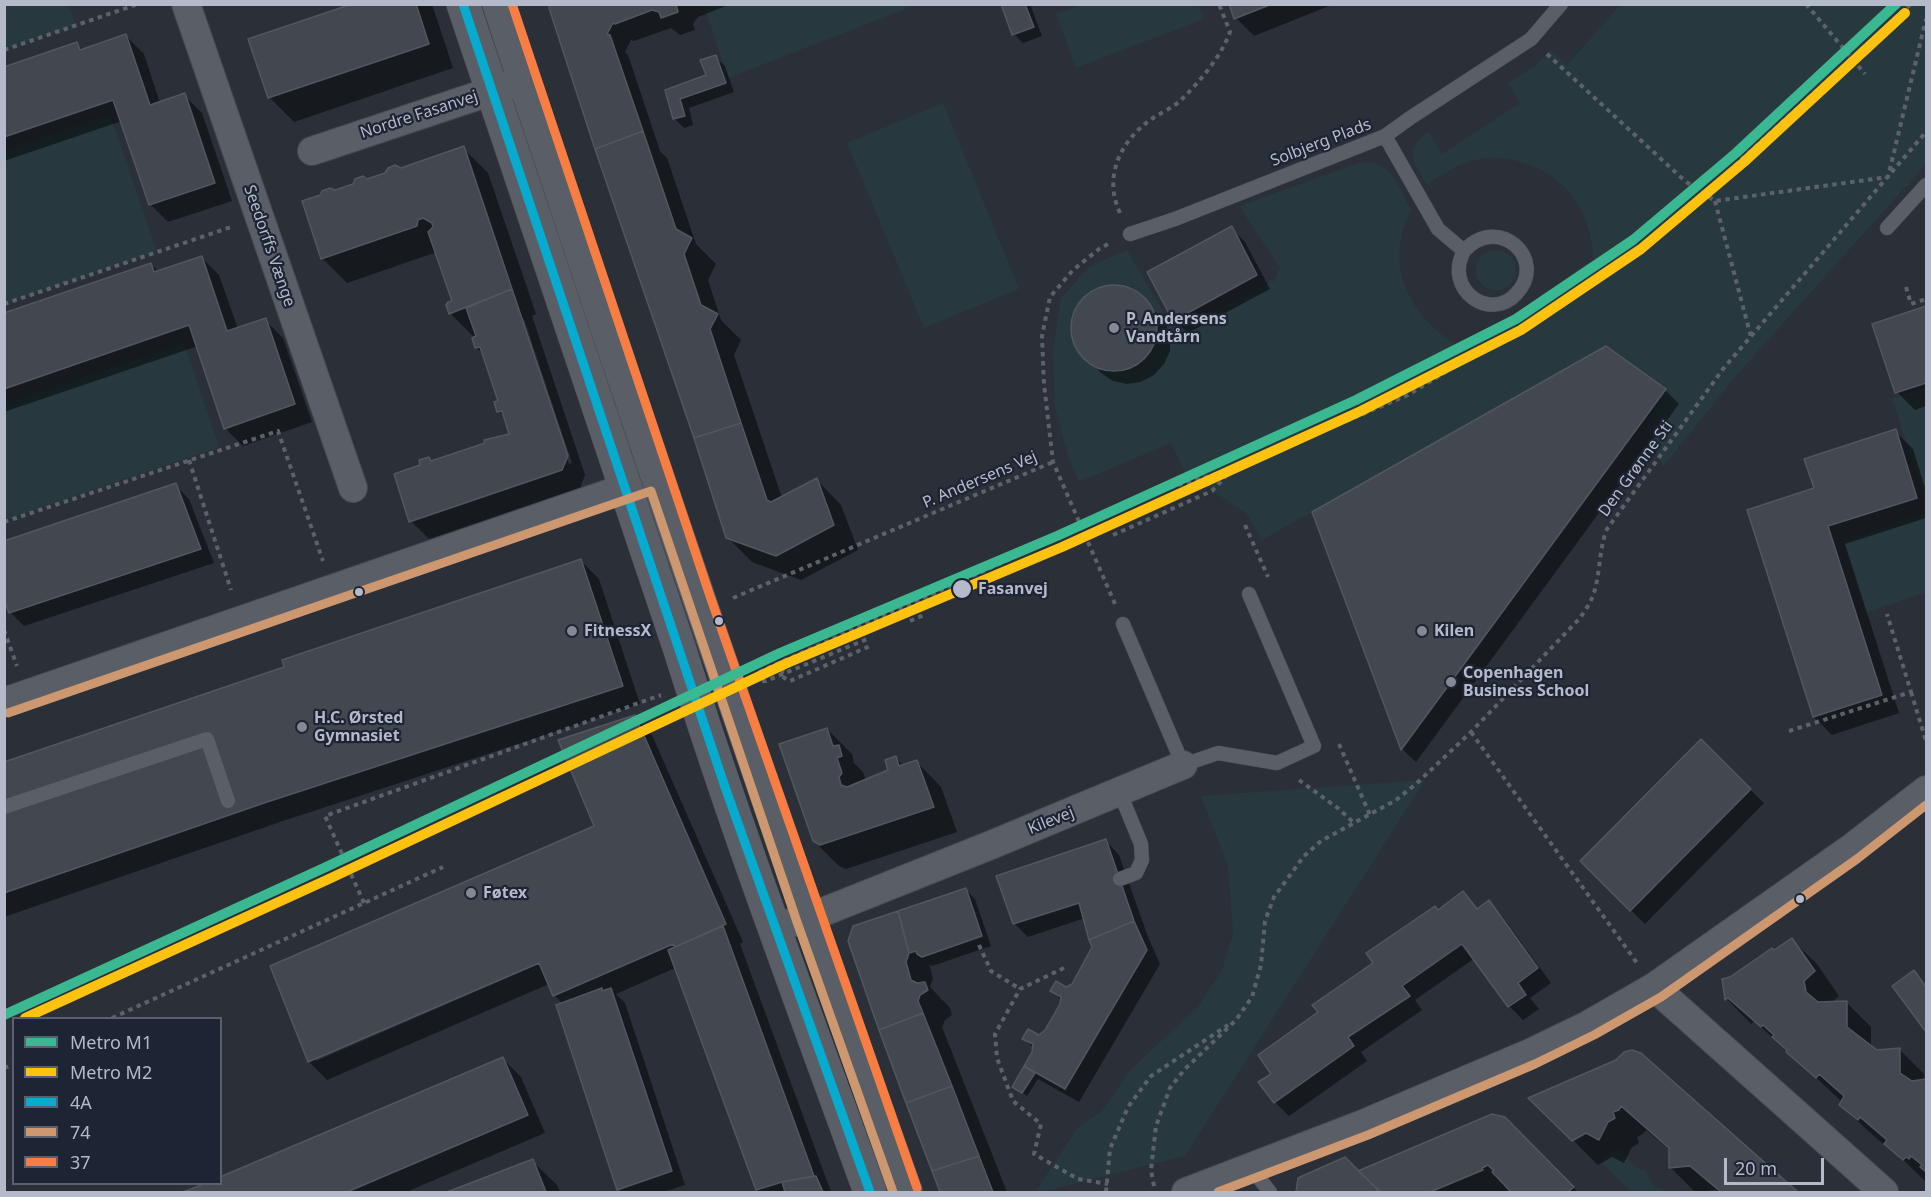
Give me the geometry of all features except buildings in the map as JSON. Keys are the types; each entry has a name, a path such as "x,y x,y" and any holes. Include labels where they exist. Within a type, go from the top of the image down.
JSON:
{"street":[{"name":"Seedorffs Vænge","path":"186,4 352,488"},
{"name":"Nordre Fasanvej","path":"463,4 708,739 773,928 870,1192"},
{"path":"499,4 701,608 906,1192"},
{"name":"Nordre Fasanvej","path":"312,151 524,80"},
{"path":"4,702 658,476"},
{"name":"Kilevej","path":"773,928 808,918 1120,793 1184,765"},
{"path":"1186,1192 1363,1124 1530,1053 1588,1025 1654,987 1850,849 1926,790"},
{"path":"1654,987 1884,1192"}],"lane":[{"name":"Solbjerg Plads","path":"1130,234 1175,219 1385,136 1531,39 1561,4"},
{"path":"1385,136 1438,229 1464,251"},
{"path":"1887,228 1926,185"},
{"path":"1499,236 1507,239 1518,247 1524,256 1526,274 1522,287 1511,299 1503,303 1484,304 1474,300 1465,292 1458,274 1460,258 1464,251 1480,238 1499,236"},
{"path":"1123,624 1184,765 1218,753 1277,763 1314,746 1249,594"},
{"path":"4,807 207,739 228,801"},
{"path":"1120,793 1141,844 1142,860 1136,873 1120,879"},
{"path":"1251,1168 1270,1192"}],"path":[{"path":"4,50 138,4"},
{"path":"1130,234 1115,202 1113,175 1131,135 1180,101 1224,48 1230,32 1219,4"},
{"path":"1806,4 1866,74"},
{"path":"757,673 1168,488 1231,470 1408,395 1636,256 1911,4"},
{"path":"1531,39 1685,181 1714,201 1887,177 1926,19"},
{"name":"Den Grønne Sti","path":"1154,1192 1151,1170 1156,1126 1170,1088 1184,1070 1236,1020 1252,997 1262,965 1266,921 1274,897 1304,856 1321,841 1396,800 1471,732 1580,618 1592,600 1601,544 1607,529 1723,369 1926,132"},
{"path":"1714,201 1751,337"},
{"path":"4,304 259,217"},
{"name":"P. Andersens Vej","path":"701,608 735,597 1053,462 1044,384 1042,336 1050,297 1073,270 1099,249 1130,234"},
{"path":"1906,287 1911,304 1926,299"},
{"path":"4,522 278,431 333,589"},
{"path":"189,460 241,622"},
{"path":"1053,462 1123,624"},
{"path":"1113,535 1212,491 1231,470"},
{"path":"1887,614 1926,741"},
{"path":"910,621 924,615"},
{"path":"864,632 784,666 781,676 790,681 870,646"},
{"path":"787,674 867,639"},
{"path":"364,903 325,816 691,685"},
{"path":"1789,731 1911,692"},
{"path":"1471,732 1654,987"},
{"path":"1277,763 1339,809 1355,824"},
{"path":"114,1017 443,867"},
{"path":"979,945 990,971 1020,989"},
{"path":"1064,968 1020,989 995,1034 997,1058 1013,1101 1041,1124 1034,1154 1078,1179 1108,1184"},
{"path":"1106,1192 1110,1149 1128,1107 1151,1076 1236,1020"}],"shaded area":[{"path":"704,4 916,5 728,78"},
{"path":"1198,4 1204,19 1076,68 1056,14 1080,5"},
{"path":"4,5 69,5 76,26 5,50"},
{"path":"1620,5 1926,5 1926,164 1735,377 1663,467 1647,426 1666,389 1605,346 1262,540 1247,514 1185,473 1171,443 1079,482 1068,457 1055,407 1053,350 1061,298 1090,266 1127,250 1174,330 1274,281 1280,268 1239,206 1359,163 1370,163 1387,169 1398,183 1411,210 1403,230 1400,250 1401,270 1406,288 1414,305 1426,320 1459,346 1501,324 1593,259 1587,225 1581,210 1573,196 1549,174 1517,161 1487,158 1457,167 1427,185 1415,163 1413,151 1415,144 1428,132 1442,154 1520,103 1508,83 1535,66 1550,50 1567,65"},
{"path":"943,103 1019,289 924,328 847,143"},
{"path":"110,114 157,252 5,304 5,150"},
{"path":"1496,250 1504,251 1510,256 1515,262 1515,278 1510,284 1504,289 1496,290 1488,289 1482,284 1477,278 1476,270 1477,262 1482,256 1488,251"},
{"path":"184,343 219,447 5,520 5,404"},
{"path":"1926,387 1926,503 1892,398"},
{"path":"1926,512 1926,592 1865,613 1843,541"},
{"path":"1425,780 1185,1156 1035,1192 1078,1127 1102,1111 1131,1069 1198,1007 1222,970 1233,934 1228,866 1201,796"},
{"path":"1618,1148 1623,1150 1634,1165 1645,1170 1657,1188 1672,1192 1631,1192 1598,1159"}],"metro line":[{"name":"M1","path":"4,1015 326,867 780,653 1057,536 1356,400 1516,319 1633,240 1736,153 1896,4"},
{"name":"M2","path":"27,1017 331,878 785,664 1062,547 1361,411 1521,330 1641,249 1744,162 1905,13"}],"transit line":[{"name":"4A","path":"463,4 725,787 870,1192"},
{"name":"37","path":"512,4 710,596 917,1188"},
{"name":"74","path":"8,713 651,491 797,922 893,1192"},
{"name":"74","path":"1218,1192 1368,1135 1535,1064 1594,1035 1661,997 1857,859 1926,805"}],"place":[{"name":"P. Andersens Vandtårn","path":"1114,328"},
{"name":"Fasanvej","path":"962,589"},
{"name":"FitnessX","path":"572,631"},
{"name":"Kilen","path":"1422,631"},
{"name":"Copenhagen Business School","path":"1451,682"},
{"name":"H.C. Ørsted Gymnasiet","path":"302,727"},
{"name":"Føtex","path":"471,893"}]}
